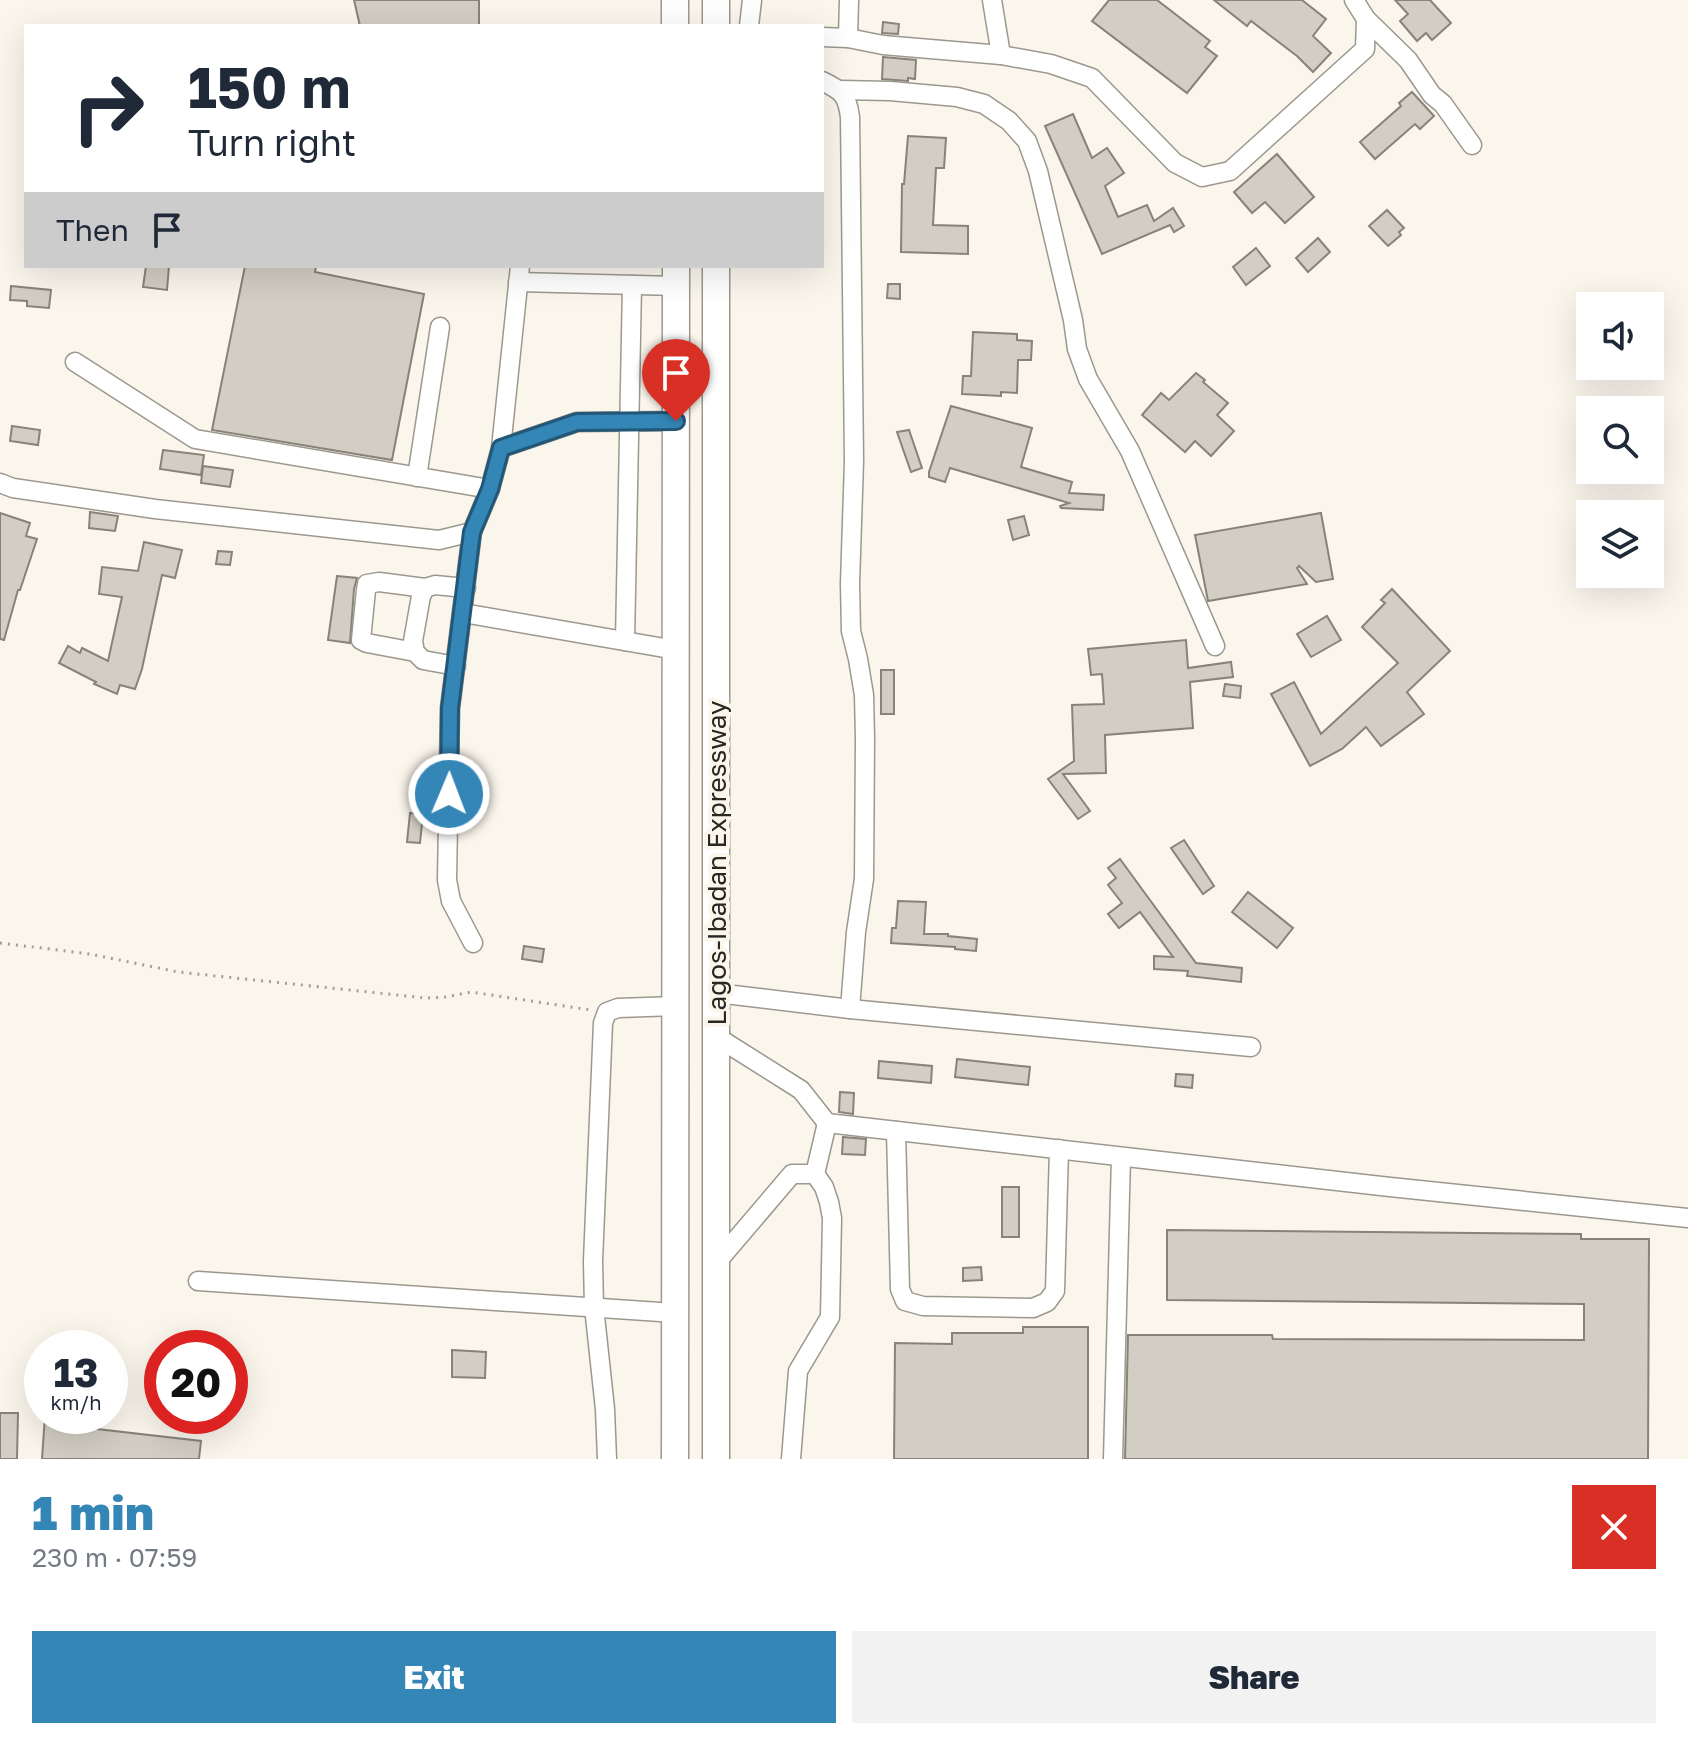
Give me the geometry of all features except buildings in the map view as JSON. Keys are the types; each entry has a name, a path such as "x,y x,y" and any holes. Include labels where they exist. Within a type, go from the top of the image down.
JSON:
{"highway":[{"path":"675,0 675,24"},
{"path":"716,0 716,24"},
{"name":"Lagos-Ibadan Expressway","path":"716,268 716,1459"},
{"name":"Lagos-Ibadan Expressway","path":"675,1459 676,276"}],"street":[{"path":"749,24 752,0"},
{"path":"848,38 849,0"},
{"path":"992,0 1001,55"},
{"path":"1354,0 1366,19 1408,60 1472,145"},
{"path":"824,37 1001,55 1051,64 1092,78 1175,163 1202,177 1230,171 1365,49 1366,19"},
{"path":"824,82 840,90 957,97 984,104 1009,121 1027,141 1038,171 1077,349 1088,379 1130,451 1215,646"},
{"path":"840,90 848,102 850,117 854,461 851,631 864,695 865,738 864,879 850,1009"},
{"path":"473,943 451,901 447,880 450,708 472,532 490,489 501,448 519,274 632,285 676,276"},
{"path":"625,641 632,285"},
{"path":"417,477 440,327"},
{"path":"75,362 195,439 490,489"},
{"path":"501,448 577,422 676,421"},
{"path":"0,483 13,488 155,509 439,540 472,532"},
{"path":"456,666 423,660 415,652 361,640 366,590 367,584 379,582 425,588 435,585 466,588"},
{"path":"415,652 413,641 425,588"},
{"path":"463,613 676,650"},
{"path":"717,993 850,1009 1251,1047"},
{"path":"607,1459 594,1307 594,1210 603,1023 607,1012 618,1008 676,1006"},
{"path":"717,1037 801,1090 827,1123 1688,1218"},
{"path":"791,1459 798,1371 830,1317 832,1218 824,1187 815,1174 827,1123"},
{"path":"896,1131 900,1289 905,1301 923,1306 1033,1308 1047,1302 1055,1291 1059,1149"},
{"path":"1113,1459 1121,1157"},
{"path":"717,1262 792,1174 815,1174"},
{"path":"198,1281 675,1313"}],"path":[{"path":"0,943 90,954 178,972 426,998 471,992 607,1012"}],"route":[{"path":"449,794 450,708 472,532 490,489 501,448 577,422 676,421"}]}
